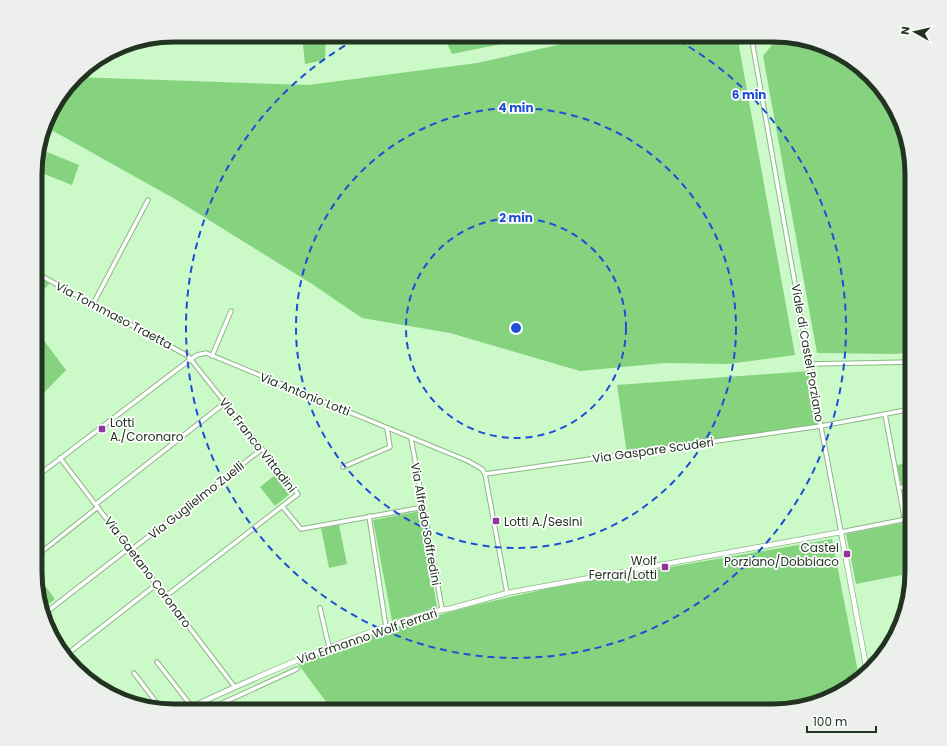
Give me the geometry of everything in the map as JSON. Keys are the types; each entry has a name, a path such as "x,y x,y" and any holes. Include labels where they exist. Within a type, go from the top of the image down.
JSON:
{"street":[{"name":"Viale di Castel Porziano","path":"752,42 865,666"},
{"path":"93,304 148,200"},
{"name":"Via Tommaso Traetta","path":"42,277 191,359"},
{"path":"212,356 231,311"},
{"name":"Via Antonio Lotti","path":"42,472 191,359 201,353 206,353 468,462 482,469 485,474"},
{"name":"Via Franco Vittadini","path":"166,596 298,494 191,359"},
{"path":"810,364 905,362"},
{"path":"42,551 226,402"},
{"name":"Via Gaspare Scuderi","path":"485,474 821,426 905,410"},
{"path":"885,414 905,524"},
{"path":"343,467 390,447 386,428"},
{"name":"Via Alfredo Soffredini","path":"411,438 442,610"},
{"name":"Via Guglielmo Zuelli","path":"48,611 262,449"},
{"name":"Via Gaetano Coronaro","path":"60,458 234,686"},
{"path":"485,474 507,593"},
{"path":"898,488 905,487"},
{"path":"282,506 301,529 424,507"},
{"path":"369,516 386,627"},
{"path":"841,532 904,519"},
{"name":"Via Ermanno Wolf Ferrari","path":"196,704 234,686 329,647 386,627 442,610 507,593 841,532"},
{"path":"69,652 157,584"},
{"path":"320,608 329,647"},
{"path":"157,662 190,704"},
{"name":"Via Ermanno Wolf Ferrari","path":"220,704 297,669"},
{"path":"134,673 156,702"}],"green space":[{"path":"303,42 326,42 325,60 305,64"},
{"path":"446,42 511,42 452,54"},
{"path":"572,42 738,42 795,355 728,364 665,363 580,371 450,333 362,318 312,284 175,199 50,129 60,108 69,94 85,77 308,85 477,63"},
{"path":"774,42 781,42 807,47 823,52 839,60 853,69 872,87 883,101 895,124 904,157 905,174 905,353 817,353 763,56"},
{"path":"47,152 79,165 72,185 42,173 43,163"},
{"path":"42,277 51,282 42,292"},
{"path":"42,338 66,370 42,395"},
{"path":"810,371 821,426 627,454 617,385"},
{"path":"905,463 905,484 901,485 897,465"},
{"path":"275,475 290,494 275,506 260,487"},
{"path":"420,511 437,607 392,621 373,520"},
{"path":"902,523 905,538 905,574 856,584 846,534"},
{"path":"339,525 347,564 329,568 321,528"},
{"path":"832,539 858,672 846,682 823,694 790,703 328,704 298,664 375,634 400,626 449,612 550,588"},
{"path":"46,587 55,599 47,605 44,589"}],"place":[{"name":"Lotti A./Coronaro","path":"102,429"},
{"name":"Lotti A./Sesini","path":"496,521"},
{"name":"Castel Porziano/Dobbiaco","path":"847,554"},
{"name":"Wolf Ferrari/Lotti","path":"665,567"}]}
